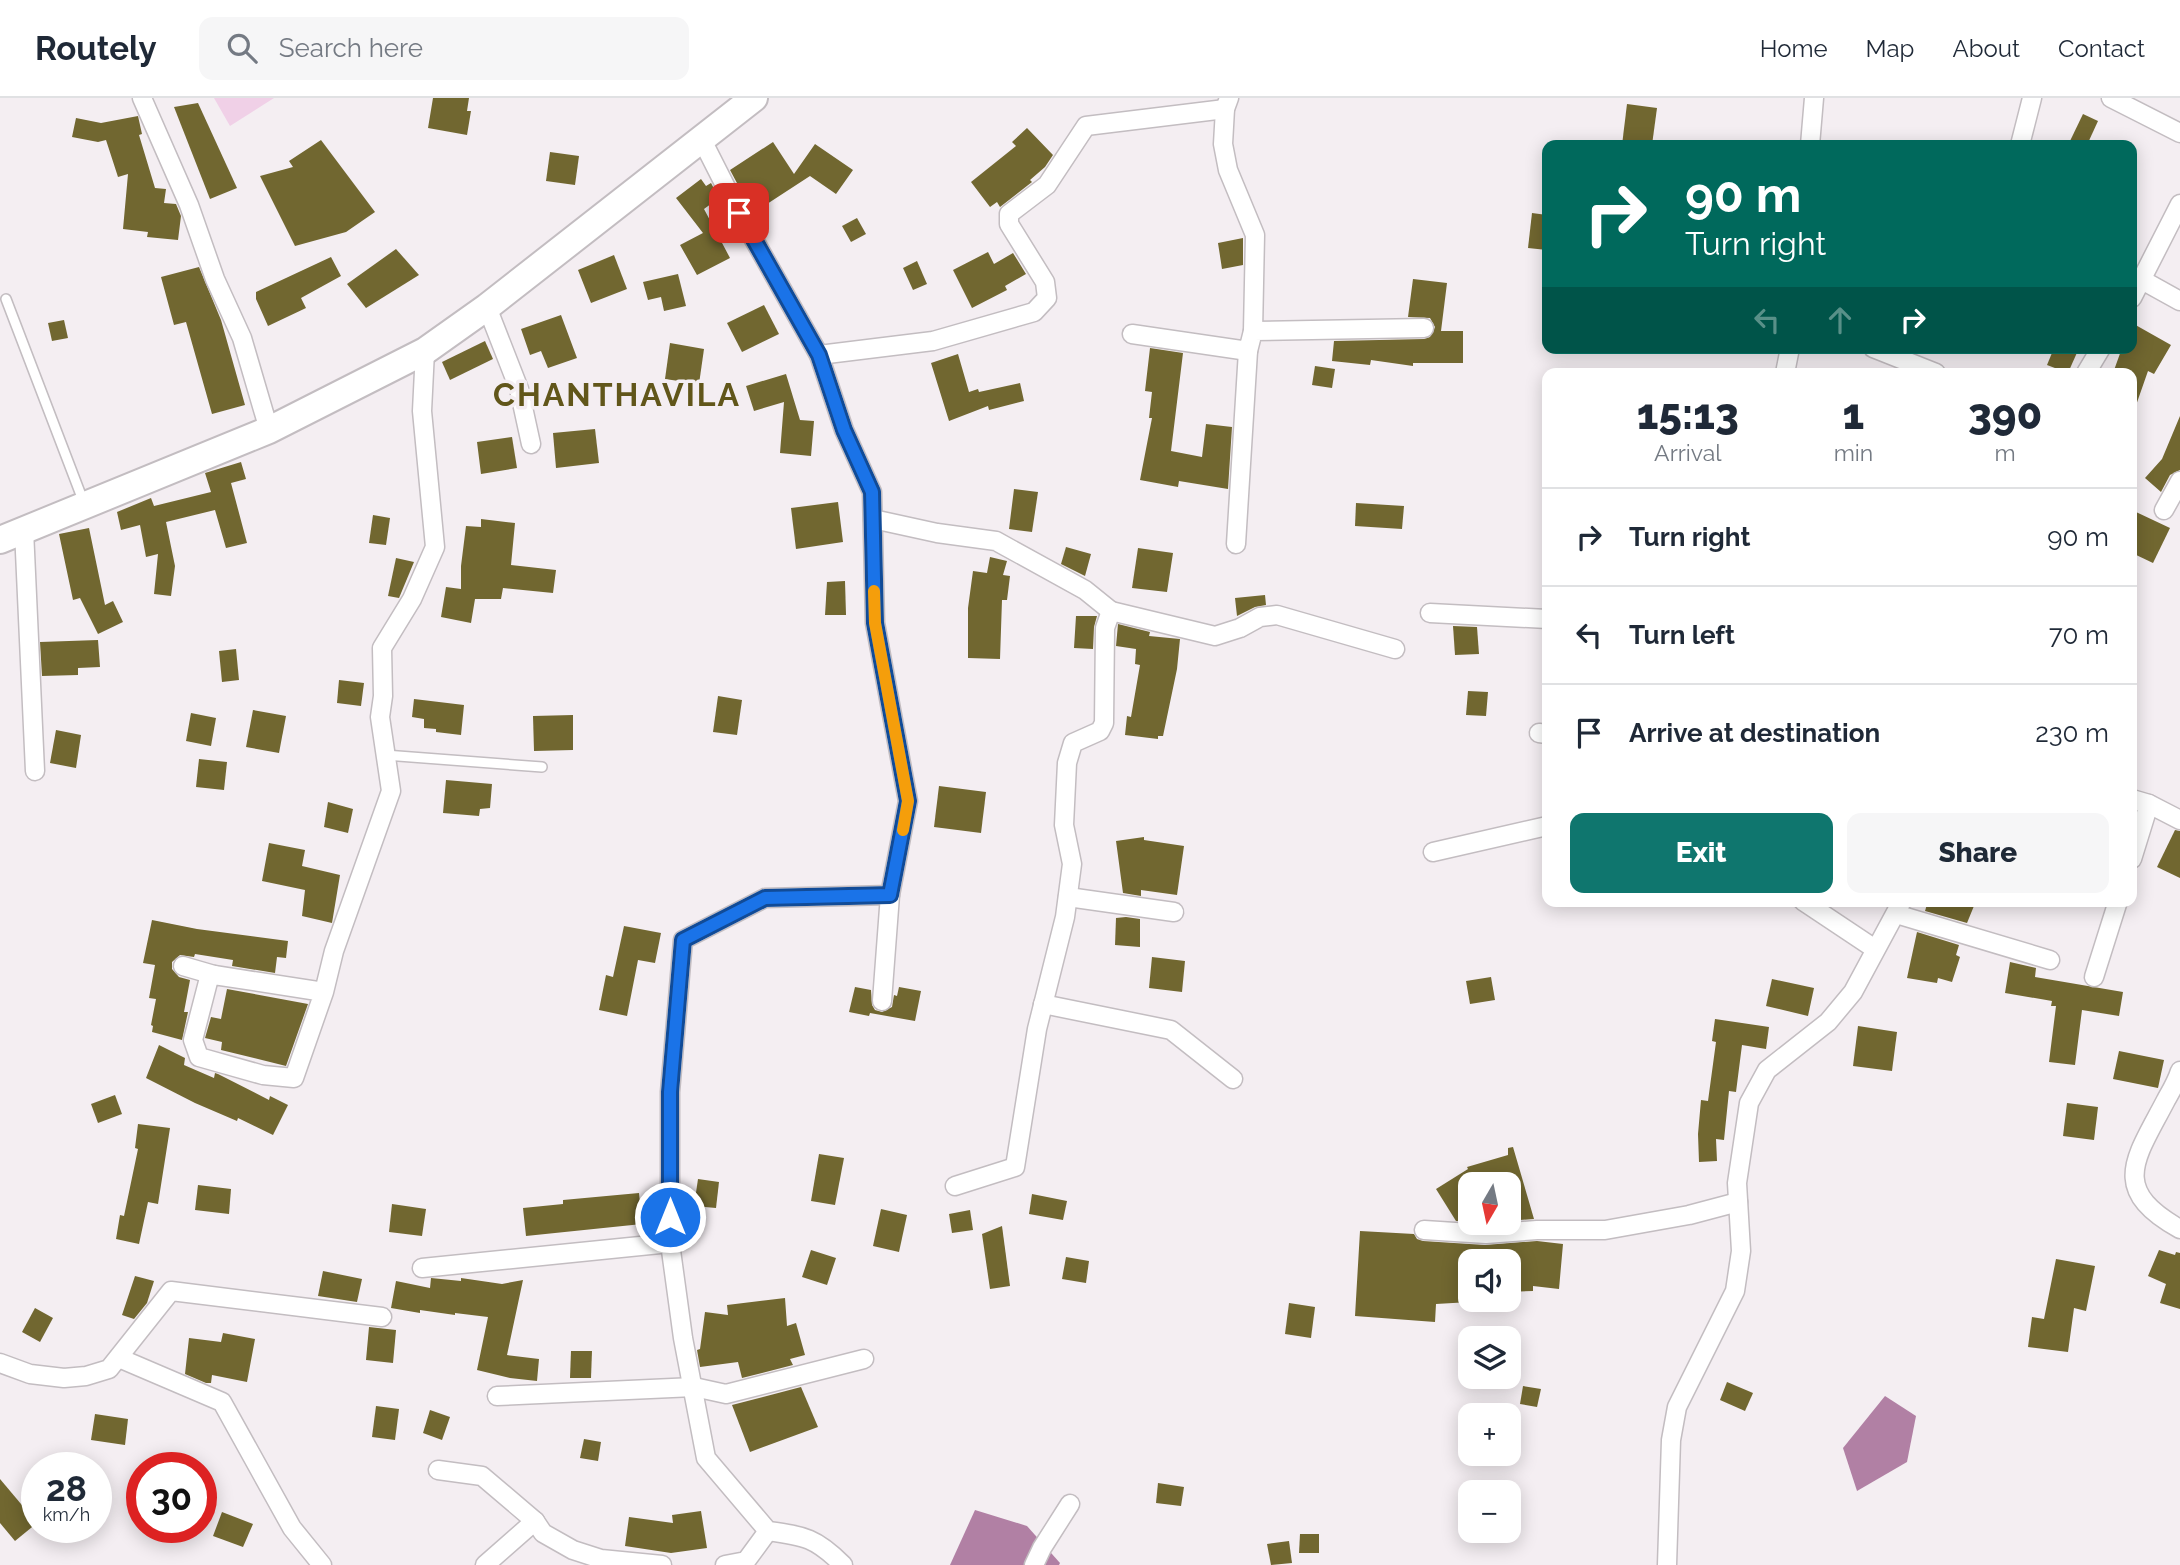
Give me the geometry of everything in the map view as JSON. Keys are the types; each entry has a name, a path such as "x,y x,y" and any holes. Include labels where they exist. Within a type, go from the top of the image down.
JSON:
{"main road":[{"path":"7,534 86,506 269,430 425,351 487,307 754,98"}],"street":[{"path":"142,98 189,205 215,279 242,338 269,430"},
{"path":"1810,140 1814,98"},
{"path":"2021,140 2032,98"},
{"path":"2111,98 2180,133"},
{"path":"819,355 933,341 1034,312 1047,298 1048,289 1009,224 1009,214 1047,185 1086,126 1227,103 1223,145 1228,170 1255,235 1253,331 1248,351 1236,544"},
{"path":"702,140 745,224 819,355 844,430 872,492 875,623 908,801 890,895 882,1001"},
{"path":"2137,289 2180,204"},
{"path":"2142,280 2180,301"},
{"path":"487,307 519,389 531,444"},
{"path":"1253,331 1424,328"},
{"path":"1132,334 1248,351"},
{"path":"214,975 209,978 193,1040 199,1057 263,1075 294,1079 324,992 334,951 391,791 380,717 383,696 382,648 412,599 435,547 422,411 425,351"},
{"path":"1888,354 1923,368"},
{"path":"2164,510 2180,481"},
{"path":"873,519 937,533 996,541 1085,590 1111,611 1215,636 1240,628 1260,617 1278,615 1395,649"},
{"path":"7,534 35,771"},
{"path":"955,1186 1015,1167 1037,1029 1068,897 1072,864 1064,825 1066,762 1073,743 1100,731 1104,723 1105,628 1111,611"},
{"path":"1430,613 1542,619"},
{"path":"2137,823 2140,802 2180,820"},
{"path":"1433,852 1542,827"},
{"path":"843,1565 828,1551 803,1535 768,1531 706,1458 683,1338 670,1243 670,1092 683,940 765,898 890,895"},
{"path":"1068,897 1174,912"},
{"path":"1813,907 1875,949"},
{"path":"2094,977 2116,907"},
{"path":"1667,1565 1671,1440 1676,1407 1735,1291 1741,1251 1737,1183 1749,1103 1768,1070 1828,1022 1853,992 1899,908 2050,960"},
{"path":"183,966 214,975 223,974 324,992"},
{"path":"1043,1004 1171,1030 1233,1079"},
{"path":"2180,1071 2137,1155 2133,1176 2137,1194 2159,1218 2180,1229"},
{"path":"1424,1230 1486,1234 1537,1230 1605,1230 1689,1215 1738,1202"},
{"path":"422,1268 670,1243"},
{"path":"0,1363 30,1374 64,1378 109,1369 171,1291 382,1317"},
{"path":"119,1358 222,1402 292,1528 322,1565"},
{"path":"497,1396 694,1387 726,1394 864,1359"},
{"path":"438,1470 482,1476 536,1521 543,1533 575,1557 662,1565"},
{"path":"1034,1565 1070,1504"},
{"path":"485,1565 536,1521"},
{"path":"725,1565 746,1561 768,1531"}],"lane":[{"path":"6,299 86,506"},
{"path":"385,755 542,766"}],"shaded area":[{"path":"214,98 274,98 230,126"},
{"path":"1885,1396 1916,1416 1907,1462 1857,1491 1843,1448"},
{"path":"975,1510 1027,1526 1059,1565 950,1565"}],"building":[{"path":"433,98 469,98 467,111 471,111 467,135 428,128"},
{"path":"198,103 237,188 210,199 174,107"},
{"path":"1627,104 1657,108 1653,140 1623,140"},
{"path":"2083,114 2098,121 2089,140 2070,140"},
{"path":"138,116 142,134 139,135 155,188 166,189 164,203 176,204 181,216 178,240 147,237 148,232 123,229 128,174 118,177 106,140 98,142 72,137 76,118 101,123"},
{"path":"1027,128 1053,155 1045,167 1030,180 1032,182 1000,207 997,202 990,207 971,182 1016,146 1012,142"},
{"path":"321,140 375,212 346,232 295,246 260,176 293,167 289,161"},
{"path":"773,142 794,174 815,144 853,170 836,194 810,176 753,213 730,170"},
{"path":"550,152 579,156 575,185 546,181"},
{"path":"701,179 706,186 711,183 719,198 704,209 730,258 697,275 680,245 703,233 676,198"},
{"path":"1532,213 1542,214 1542,249 1528,248"},
{"path":"857,218 866,234 851,242 842,226"},
{"path":"1243,238 1243,265 1222,269 1218,243"},
{"path":"396,249 419,275 366,308 347,284"},
{"path":"988,252 994,264 1013,253 1026,274 1005,286 1007,290 972,308 953,270"},
{"path":"614,255 627,289 591,303 578,270"},
{"path":"331,257 341,276 301,298 306,308 268,326 256,299 256,292"},
{"path":"917,261 927,284 913,290 903,268"},
{"path":"199,267 221,320 245,405 212,414 186,322 174,325 161,277"},
{"path":"678,274 686,306 664,311 661,297 648,300 643,282"},
{"path":"1413,279 1447,283 1441,331 1463,331 1463,363 1413,363 1413,366 1371,360 1370,365 1332,361 1334,341 1430,337 1435,327 1430,318 1408,317"},
{"path":"764,305 779,334 742,352 727,323"},
{"path":"561,315 577,358 548,368 541,351 530,355 521,329"},
{"path":"64,320 68,338 52,341 48,323"},
{"path":"2137,326 2171,345 2154,374 2148,371 2137,402 2137,368 2115,368 2120,354 2137,354"},
{"path":"485,341 493,359 450,380 442,362"},
{"path":"670,343 704,349 699,384 665,379"},
{"path":"1150,348 1183,353 1171,451 1202,457 1206,424 1232,427 1228,489 1179,481 1178,487 1140,480 1152,418 1149,418 1152,392 1145,391"},
{"path":"958,354 969,392 1020,383 1024,401 989,410 988,406 949,421 931,363"},
{"path":"2052,354 2076,354 2070,368 2047,365"},
{"path":"1315,366 1335,369 1332,388 1312,385"},
{"path":"786,374 800,420 814,421 811,456 780,453 784,402 754,411 746,386"},
{"path":"2180,416 2180,470 2170,475 2161,492 2145,478 2162,459"},
{"path":"595,429 599,463 556,468 553,433"},
{"path":"512,437 517,468 481,474 477,442"},
{"path":"241,462 246,479 231,483 247,543 226,548 215,510 166,522 175,566 171,596 154,594 158,554 146,557 140,525 121,530 117,512 151,498 154,506 211,492 205,473"},
{"path":"1014,489 1038,492 1032,532 1009,529"},
{"path":"838,502 843,542 796,549 791,508"},
{"path":"1356,503 1404,506 1402,529 1355,526"},
{"path":"2137,512 2170,528 2153,563 2137,555"},
{"path":"373,515 390,518 386,545 369,543"},
{"path":"481,519 515,523 511,565 556,570 553,593 503,588 501,599 475,599 471,623 441,617 446,587 461,589 466,526 481,527"},
{"path":"89,528 105,605 113,601 123,622 98,634 80,598 73,600 59,534"},
{"path":"1066,547 1091,554 1085,576 1061,564"},
{"path":"1138,548 1173,553 1167,592 1132,588"},
{"path":"990,557 1007,561 1003,575 1010,576 1007,600 1002,600 1000,659 968,658 968,608 973,571 987,573"},
{"path":"396,558 414,562 399,598 388,596"},
{"path":"845,581 846,615 825,615 827,582"},
{"path":"1265,595 1266,605 1237,616 1235,598"},
{"path":"1076,616 1097,616 1093,649 1074,648"},
{"path":"1118,624 1150,632 1149,636 1180,639 1177,669 1163,736 1158,736 1158,739 1125,735 1140,665 1135,664 1136,649 1116,646"},
{"path":"1453,626 1477,627 1479,654 1455,655"},
{"path":"98,640 100,667 78,668 78,675 42,676 40,642"},
{"path":"236,649 239,680 222,682 219,651"},
{"path":"339,680 364,683 361,706 337,703"},
{"path":"1468,691 1488,692 1486,716 1466,715"},
{"path":"718,696 742,700 737,735 713,732"},
{"path":"414,699 464,705 461,735 424,728 424,719 412,717"},
{"path":"253,710 286,716 279,753 246,747"},
{"path":"191,713 216,718 211,746 186,741"},
{"path":"573,715 573,750 534,751 533,716"},
{"path":"56,730 81,735 76,768 50,763"},
{"path":"199,759 227,762 224,790 196,787"},
{"path":"446,780 492,784 490,808 480,809 479,816 443,813"},
{"path":"939,786 986,792 981,833 934,827"},
{"path":"328,802 353,809 348,833 324,827"},
{"path":"2175,830 2180,831 2180,878 2157,867"},
{"path":"1144,837 1144,840 1184,846 1177,895 1141,890 1141,896 1123,893 1116,841"},
{"path":"269,843 305,850 302,866 340,875 332,923 302,916 305,890 262,881"},
{"path":"1926,907 1974,907 1967,923 1925,911"},
{"path":"1116,918 1140,919 1140,947 1115,945"},
{"path":"152,920 288,941 286,958 277,957 275,973 232,966 233,960 195,954 194,957 180,955 172,962 172,969 179,977 190,980 184,1012 188,1012 182,1040 152,1032 156,999 149,998 155,965 143,963"},
{"path":"624,926 661,933 655,963 638,960 627,1016 599,1010 606,975 613,977"},
{"path":"1917,932 1959,945 1956,955 1960,957 1952,982 1938,978 1937,983 1907,978"},
{"path":"1152,957 1185,961 1182,992 1149,988"},
{"path":"2010,962 2036,968 2035,977 2123,992 2119,1016 2082,1010 2075,1065 2049,1062 2056,1006 2051,1006 2052,1001 2005,993"},
{"path":"1491,977 1495,1000 1470,1004 1466,981"},
{"path":"1772,979 1814,988 1808,1016 1766,1006"},
{"path":"855,987 871,990 872,1005 875,1010 882,1012 892,1007 899,987 921,991 915,1021 849,1012"},
{"path":"227,989 308,1004 286,1066 221,1050 222,1042 205,1038 211,1017 221,1019"},
{"path":"1715,1019 1769,1027 1766,1049 1742,1045 1736,1092 1729,1091 1724,1140 1716,1139 1717,1161 1699,1162 1701,1100 1708,1101 1716,1042 1712,1041"},
{"path":"1858,1026 1897,1032 1892,1071 1853,1066"},
{"path":"159,1045 185,1058 184,1065 214,1078 215,1073 218,1074 269,1100 270,1096 288,1105 273,1135 238,1118 237,1121 195,1103 146,1078"},
{"path":"2119,1051 2164,1060 2158,1088 2113,1079"},
{"path":"115,1095 122,1114 98,1123 91,1104"},
{"path":"2067,1103 2098,1107 2094,1140 2063,1136"},
{"path":"138,1124 170,1128 158,1204 148,1202 139,1244 116,1239 120,1215 124,1216 138,1149 135,1148"},
{"path":"1513,1147 1520,1172 1463,1172 1467,1167 1508,1155 1508,1148"},
{"path":"819,1154 844,1158 835,1205 811,1201"},
{"path":"1521,1174 1534,1219 1521,1220"},
{"path":"1458,1175 1458,1221 1456,1221 1436,1189"},
{"path":"698,1179 719,1182 716,1208 694,1206"},
{"path":"198,1185 231,1189 229,1214 195,1210"},
{"path":"639,1193 642,1224 526,1236 523,1208 563,1204 563,1200"},
{"path":"1032,1194 1067,1201 1063,1220 1029,1214"},
{"path":"392,1204 426,1209 422,1236 389,1232"},
{"path":"881,1209 907,1215 899,1252 873,1246"},
{"path":"970,1210 973,1230 952,1233 949,1214"},
{"path":"1002,1226 1010,1286 990,1289 982,1234"},
{"path":"1360,1231 1414,1234 1417,1239 1423,1241 1485,1245 1537,1241 1563,1244 1559,1289 1533,1286 1533,1291 1521,1291 1521,1249 1458,1249 1458,1303 1436,1304 1435,1322 1355,1316"},
{"path":"811,1250 836,1258 827,1285 802,1277"},
{"path":"2159,1250 2175,1255 2176,1252 2180,1253 2180,1309 2160,1303 2166,1284 2148,1276"},
{"path":"1066,1257 1089,1261 1086,1283 1062,1279"},
{"path":"2056,1259 2095,1266 2086,1311 2074,1308 2068,1352 2028,1347 2032,1317 2044,1319"},
{"path":"323,1271 362,1279 357,1302 318,1296"},
{"path":"135,1276 154,1281 147,1303 134,1319 122,1315"},
{"path":"431,1278 461,1281 461,1278 502,1284 523,1280 507,1355 539,1359 537,1381 477,1370 488,1317 420,1310 420,1313 391,1308 396,1281 430,1288"},
{"path":"785,1298 787,1326 796,1323 805,1355 790,1359 793,1365 742,1378 738,1362 700,1367 697,1350 700,1349 705,1312 728,1315 727,1305"},
{"path":"1289,1303 1315,1307 1311,1338 1285,1334"},
{"path":"35,1308 53,1318 40,1342 22,1332"},
{"path":"369,1327 396,1330 393,1363 366,1360"},
{"path":"223,1333 255,1339 247,1382 212,1375 211,1383 206,1383 185,1374 189,1338 221,1342"},
{"path":"571,1351 592,1351 591,1378 570,1378"},
{"path":"1727,1382 1753,1393 1745,1411 1720,1400"},
{"path":"1523,1386 1541,1389 1537,1407 1520,1403"},
{"path":"801,1387 818,1427 750,1452 732,1405"},
{"path":"376,1406 399,1409 395,1440 372,1437"},
{"path":"430,1410 450,1417 442,1440 423,1433"},
{"path":"95,1414 128,1419 125,1445 91,1440"},
{"path":"584,1439 601,1442 598,1461 580,1458"},
{"path":"0,1479 21,1504 21,1536 15,1541 0,1523"},
{"path":"1158,1483 1184,1487 1181,1506 1156,1503"},
{"path":"701,1511 707,1548 671,1553 625,1546 629,1517 673,1523 672,1515"},
{"path":"222,1512 253,1524 243,1547 217,1537 217,1525"},
{"path":"1300,1534 1319,1534 1319,1553 1299,1553"},
{"path":"1289,1541 1292,1563 1271,1565 1267,1544"}],"slow traffic":[{"path":"874,591 875,623 908,801 903,830"}],"district":[{"name":"CHANTHAVILA","path":"617,395"}],"route":[{"path":"670,1217 670,1092 683,940 765,898 890,895 908,801 875,623 872,492 844,430 819,355 739,213"}]}
